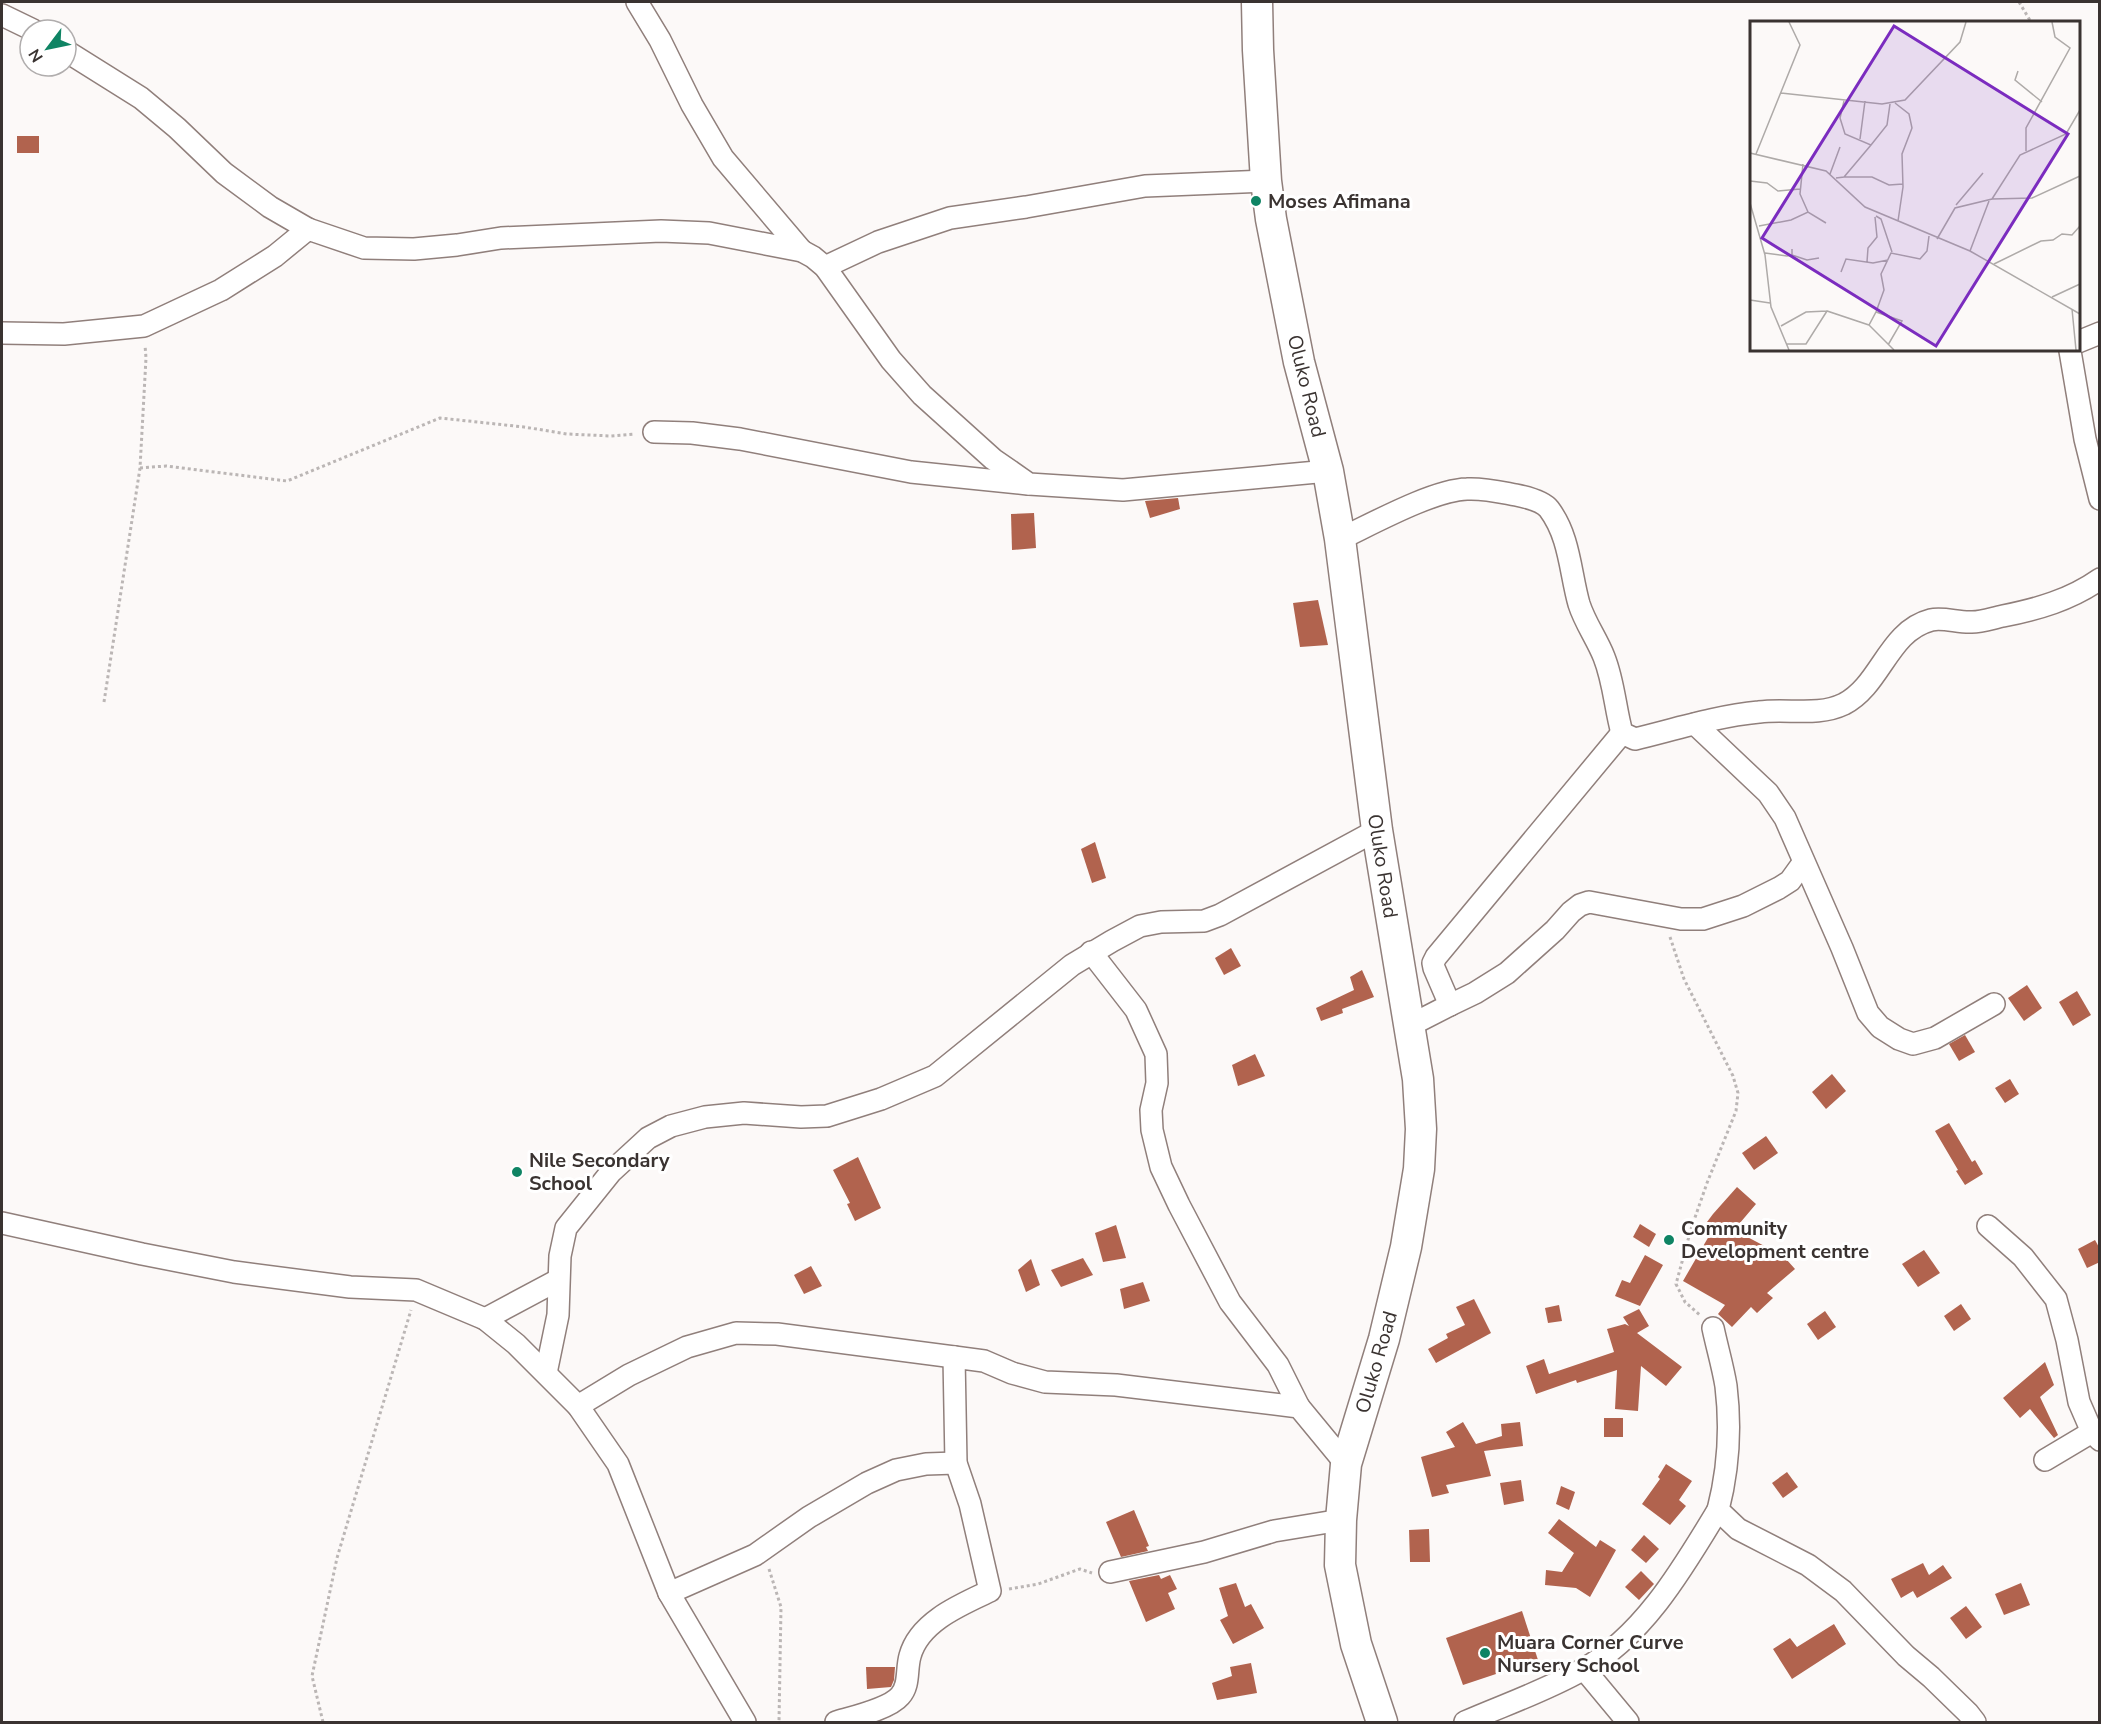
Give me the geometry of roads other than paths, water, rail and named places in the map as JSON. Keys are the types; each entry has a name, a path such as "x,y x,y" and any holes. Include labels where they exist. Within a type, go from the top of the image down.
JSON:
{"main road":[{"name":"Oluko Road","path":"1257,2 1266,182 1271,219 1299,362 1328,471 1340,539 1377,830 1418,1079 1421,1129 1419,1169 1406,1247 1384,1339 1346,1464 1341,1520 1340,1565 1356,1644 1382,1722"}],"street":[{"path":"637,2 723,158 802,251"},
{"path":"2,15 18,23"},
{"path":"78,59 141,98 177,128 224,173 270,207 308,229 364,248 414,249 501,238 661,231 709,233 802,251 825,267 891,360 922,396 993,459 1029,484"},
{"path":"825,267 878,242 950,218 1145,186 1266,182"},
{"path":"2,333 64,334 144,326 221,290 275,256 308,229"},
{"path":"2080,342 2100,333"},
{"path":"2070,351 2085,439 2100,498"},
{"path":"654,432 693,433 741,439 911,472 1029,484 1123,490 1328,471"},
{"path":"1340,539 1411,506 1443,494 1465,489 1494,490 1524,496 1547,506 1561,527 1580,606 1604,657 1614,686 1622,733"},
{"path":"1622,733 1635,739 1762,711 1825,711 1846,703 1864,688 1893,648 1912,629 1932,620 1972,622 2027,612 2062,601 2100,579"},
{"path":"1695,724 1768,793 1785,818 1868,1012 1880,1028 1913,1044 1935,1038 1994,1004"},
{"path":"1450,1005 1434,968 1433,963 1436,957 1622,733"},
{"path":"546,1373 558,1315 560,1256 566,1228 611,1172 648,1138 671,1126 705,1117 744,1113 801,1117 827,1116 881,1099 935,1076 1035,994 1091,952 1140,926 1161,922 1204,921 1220,915 1377,830"},
{"path":"1409,1026 1475,993 1507,973 1556,930 1580,905 1589,902 1681,919 1703,919 1722,914 1779,888 1790,881 1803,863"},
{"path":"1091,952 1136,1010 1155,1054 1157,1083 1151,1110 1152,1130 1161,1167 1179,1205 1230,1302 1278,1365 1299,1407 1346,1464"},
{"path":"2,1222 234,1272 350,1287 416,1290 485,1319 516,1344 578,1406 618,1464 669,1593 746,1722"},
{"path":"1988,1226 2023,1257 2056,1299 2067,1340 2079,1402 2096,1436 2045,1460"},
{"path":"485,1319 558,1280"},
{"path":"1465,1722 1584,1669 1621,1642 1661,1599 1686,1563 1718,1510 1724,1485 1728,1424 1726,1386 1713,1328"},
{"path":"578,1406 629,1375 687,1347 736,1333 777,1334 984,1361 1045,1382 1116,1384 1299,1407"},
{"path":"836,1722 884,1706 899,1697 907,1686 909,1658 915,1641 928,1627 961,1604 990,1591 970,1504 956,1463 954,1357"},
{"path":"669,1593 755,1555 809,1517 867,1483 896,1470 926,1464 956,1463"},
{"path":"1718,1510 1738,1528 1808,1565 1843,1591 1975,1722"},
{"path":"1110,1572 1185,1557 1274,1531 1341,1520"},
{"path":"1584,1669 1628,1722"}],"place":[{"name":"Moses Afimana","path":"1256,201"},
{"name":"Nile Secondary School","path":"517,1172"},
{"name":"Community Development centre","path":"1669,1240"},
{"name":"Muara Corner Curve Nursery School","path":"1485,1653"}]}
